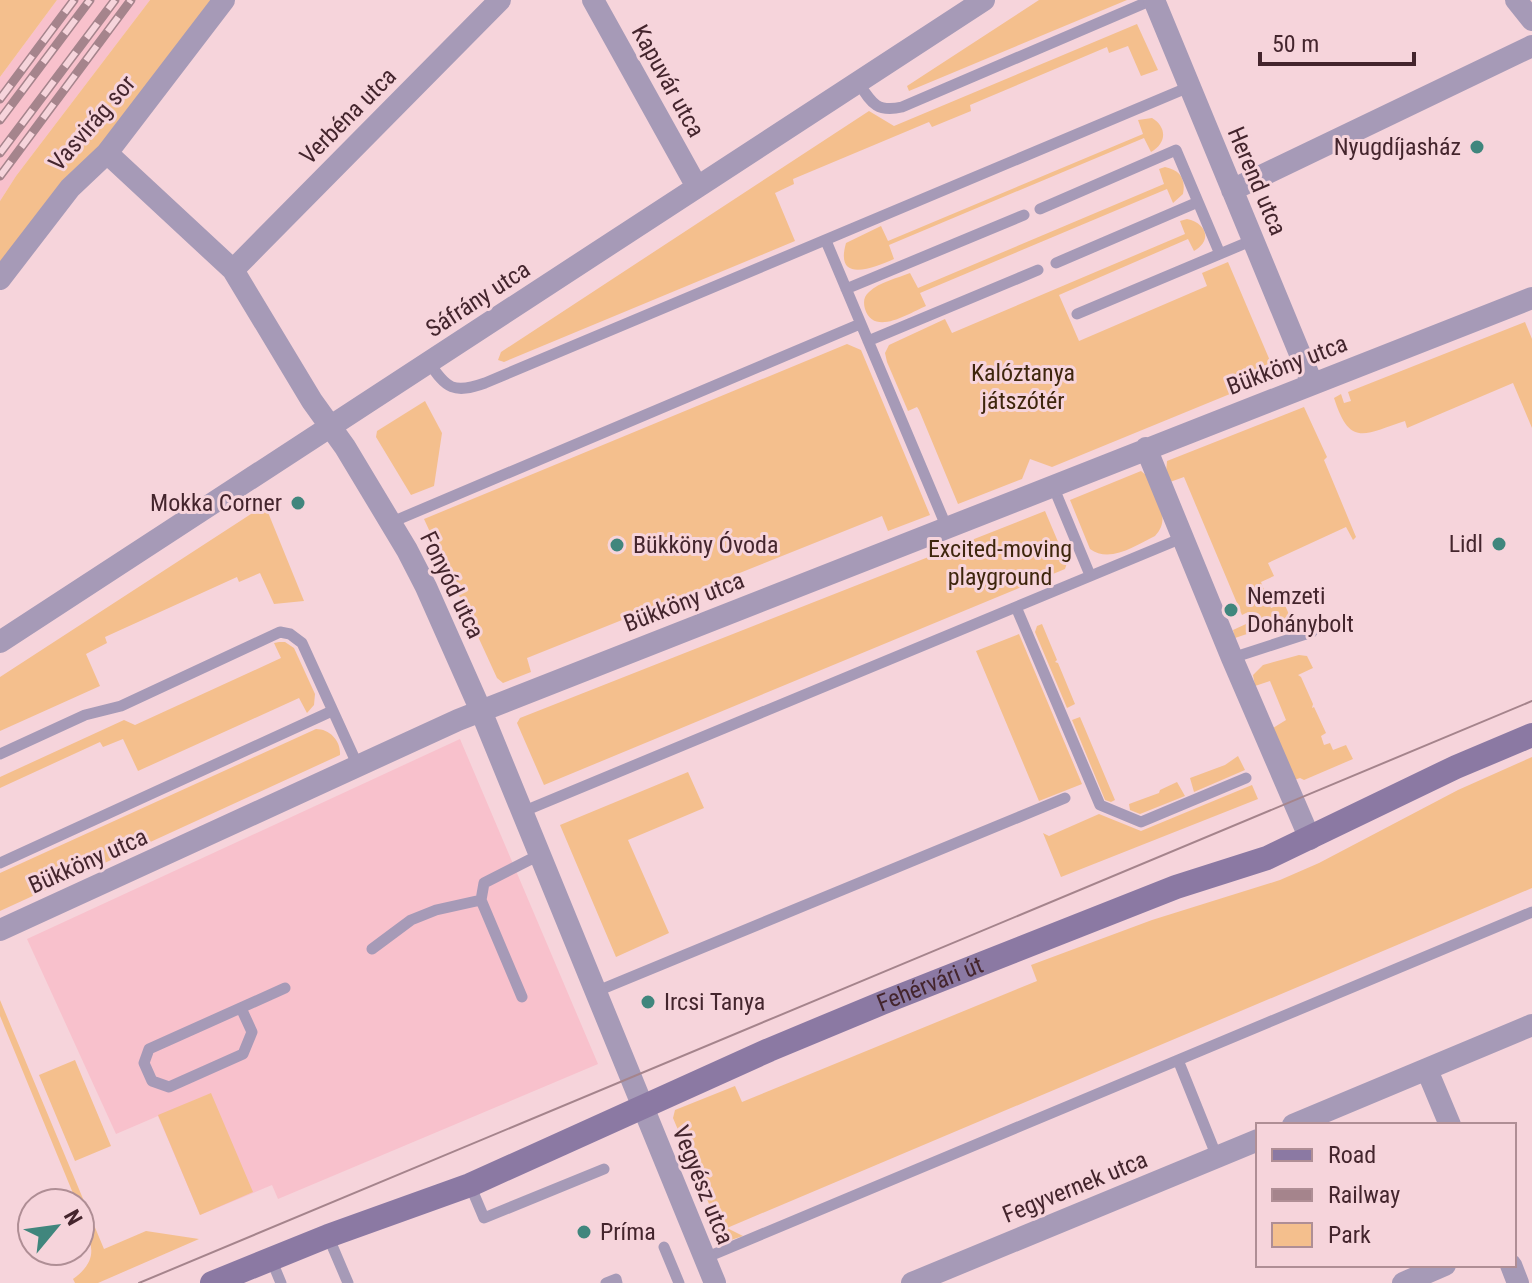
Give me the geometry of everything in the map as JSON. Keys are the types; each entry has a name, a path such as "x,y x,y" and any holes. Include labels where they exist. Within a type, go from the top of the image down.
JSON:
{"street":[{"name":"Vasvirág sor","path":"0,279 70,188 107,153 224,0"},
{"name":"Verbéna utca","path":"233,270 500,0"},
{"name":"Kapuvár utca","path":"593,0 697,187"},
{"name":"Sáfrány utca","path":"0,642 984,0"},
{"name":"Herend utca","path":"1153,0 1312,383"},
{"path":"1516,0 1532,20"},
{"path":"1232,190 1532,46"},
{"name":"Fonyód utca","path":"107,153 233,270 312,401 392,522 426,587 481,711 642,1106"},
{"name":"Bükköny utca","path":"0,930 481,711 1532,298"},
{"path":"1146,448 1310,839"},
{"name":"Fehérvári út","path":"212,1283 328,1236 470,1185 642,1106 896,997 1176,887 1267,858 1456,767 1532,735"},
{"path":"1298,1123 1532,1025"},
{"path":"1427,1070 1449,1123"},
{"name":"Vegyész utca","path":"642,1106 715,1283"},
{"name":"Fegyvernek utca","path":"912,1283 1256,1141"},
{"path":"1403,1283 1440,1267"}],"lane":[{"path":"858,82 877,107 889,110 902,107 1153,0"},
{"path":"429,362 441,382 458,389 472,388 1189,87"},
{"path":"1040,209 1176,150 1220,254"},
{"path":"1056,263 1198,202"},
{"path":"846,289 1024,215"},
{"path":"1077,314 1253,240"},
{"path":"826,241 947,528"},
{"path":"868,341 1038,270"},
{"path":"392,522 860,324"},
{"path":"1053,486 1090,575"},
{"path":"522,812 1182,538"},
{"path":"1016,607 1100,805 1141,822 1246,778"},
{"path":"0,754 85,715 121,706 280,632 290,634 302,643 358,766"},
{"path":"1232,658 1312,632"},
{"path":"0,863 332,711"},
{"path":"595,992 1065,798"},
{"path":"522,997 481,900 484,883 539,855"},
{"path":"372,949 411,920 436,910 481,900"},
{"path":"705,1258 1532,912"},
{"path":"241,1008 252,1032 243,1054 169,1087 152,1081 144,1063 149,1049 285,988"},
{"path":"1178,1060 1217,1157"},
{"path":"470,1185 484,1218 604,1169"},
{"path":"328,1236 348,1283"},
{"path":"664,1247 679,1283"},
{"path":"271,1258 281,1283"},
{"path":"606,1283 616,1279 617,1283"}],"shaded area":[{"path":"57,0 150,0 0,201 0,77"},
{"path":"460,739 598,1064 278,1199 272,1185 200,1215 158,1116 116,1134 27,939"}],"green space":[{"path":"0,0 57,0 0,77"},
{"path":"150,0 224,0 0,279 0,201"},
{"path":"1039,0 1127,0 909,91 907,86"},
{"path":"1137,24 1158,70 1141,76 1128,46 1109,53 1107,47 970,105 971,111 932,127 929,122 793,179 794,184 775,193 795,241 504,362 498,360 501,352 869,111 894,126"},
{"path":"1152,118 1163,135 1160,144 1151,152 1144,138 889,245 894,259 858,270 846,264 846,243 881,226 888,241 1143,134 1138,120"},
{"path":"1159,169 1175,170 1184,184 1183,194 1173,203 1167,189 920,293 926,306 892,321 876,321 865,309 866,295 883,283 910,273 918,288 1164,184"},
{"name":"Kalóztanya játszótér","path":"1187,219 1199,224 1205,232 1204,242 1194,251 1188,239 1059,295 1079,341 1207,286 1202,273 1228,262 1276,375 1052,467 1030,459 1022,479 958,504 919,410 917,407 908,411 887,362 885,353 889,345 945,319 952,333 1185,234 1180,221"},
{"path":"1525,322 1532,339 1532,428 1513,383 1407,428 1405,421 1360,433 1346,425 1340,414 1334,398 1341,394 1344,403 1351,401 1348,392"},
{"path":"847,344 861,350 930,515 888,531 882,516 527,658 531,672 503,683 497,678 424,519"},
{"path":"425,401 442,433 434,486 411,495 376,437 377,431"},
{"path":"1304,407 1327,457 1324,460 1356,537 1353,540 1346,527 1268,563 1274,576 1261,582 1271,608 1284,603 1291,619 1235,638 1233,630 1246,624 1249,619 1246,613 1242,615 1184,477 1170,482 1166,473 1167,461"},
{"path":"1141,471 1146,475 1160,506 1160,529 1155,536 1123,552 1106,555 1090,549 1070,500"},
{"path":"265,505 304,601 274,604 260,573 239,582 237,577 105,637 107,643 86,654 100,686 0,731 0,677"},
{"name":"Excited-moving playground","path":"1045,511 1067,563 1065,569 544,785 517,723 520,718"},
{"path":"1042,624 1057,660 1055,662 1075,704 1067,708 1035,632 1037,626"},
{"path":"1019,634 1082,784 1039,801 976,651"},
{"path":"285,642 294,648 315,694 314,705 307,713 299,698 138,771 123,739 103,747 100,742 0,788 0,777 124,720 135,725 281,658 274,643"},
{"path":"1299,655 1307,656 1313,668 1298,675 1326,733 1321,736 1324,745 1330,743 1333,750 1346,745 1353,759 1304,780 1294,780 1273,728 1286,720 1270,681 1255,686 1253,675 1263,665"},
{"path":"1080,717 1115,800 1111,802 1105,800 1072,720"},
{"path":"316,729 334,737 340,755 0,911 0,873"},
{"path":"1238,756 1245,770 1194,792 1190,778 1225,765"},
{"path":"1532,757 1532,888 727,1228 743,1236 725,1242 673,1118 675,1110 735,1086 742,1102 1037,981 1031,965 1152,920 1280,880 1319,863 1458,790"},
{"path":"688,772 704,808 628,840 669,933 616,957 560,825"},
{"path":"1177,782 1185,796 1140,814 1130,810 1129,804 1159,793"},
{"path":"1252,785 1258,799 1061,877 1043,833 1049,836 1099,814 1141,831"},
{"path":"0,1000 78,1187 70,1187 0,1016"},
{"path":"75,1060 111,1146 75,1161 39,1075"},
{"path":"211,1093 253,1192 200,1215 158,1115"},
{"path":"96,1230 104,1249 146,1231 199,1239 98,1283 75,1283 73,1279 86,1267 96,1267"}],"tram line":[{"path":"139,1283 1532,701"}],"railway":[{"path":"0,99 74,0"},
{"path":"0,120 90,0"},
{"path":"0,153 115,0"},
{"path":"0,176 131,0"}],"place":[{"name":"Nyugdíjasház","path":"1477,147"},
{"name":"Mokka Corner","path":"298,503"},
{"name":"Lidl","path":"1499,544"},
{"name":"Bükköny Óvoda","path":"617,545"},
{"name":"Nemzeti Dohánybolt","path":"1231,610"},
{"name":"Ircsi Tanya","path":"648,1002"},
{"name":"Príma","path":"584,1232"}]}
